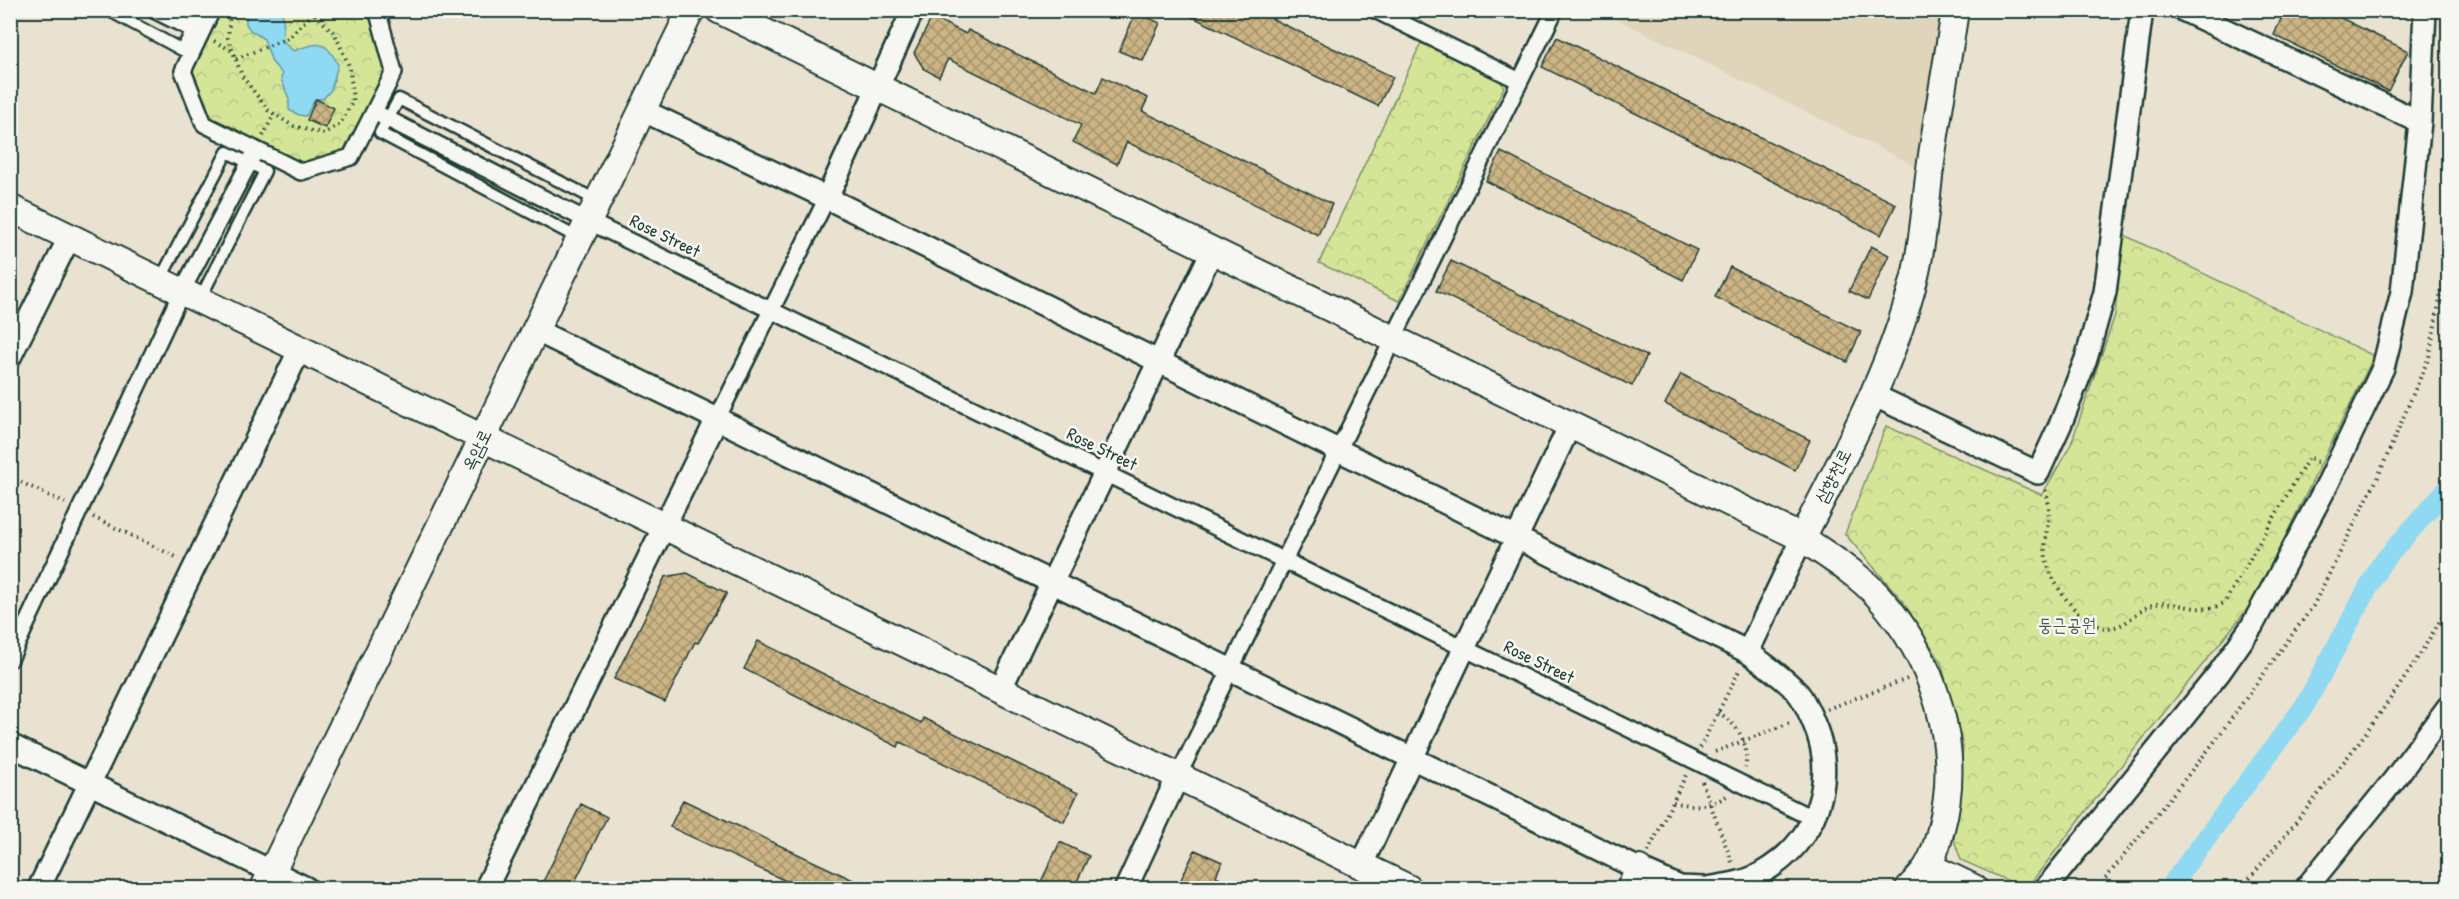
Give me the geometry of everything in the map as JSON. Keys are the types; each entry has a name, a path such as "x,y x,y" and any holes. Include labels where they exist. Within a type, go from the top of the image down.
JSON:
{"street":[{"path":"154,10 196,32"},
{"path":"212,10 196,32 183,71 204,124 252,156 301,172 351,157 394,72 378,13 373,10"},
{"name":"옥암로","path":"268,880 691,10"},
{"path":"719,10 1802,538 1855,575 1877,596 1901,625 1928,671 1945,733 1948,775 1947,807 1937,845 1928,866 1909,888"},
{"path":"486,888 826,198 913,10"},
{"path":"1375,10 1520,81"},
{"path":"1126,888 1178,776 1395,340 1555,10"},
{"name":"삼향천로","path":"1802,538 1890,358 1915,276 1924,231 1955,10"},
{"path":"1873,395 2038,473 2086,359 2105,292 2142,10"},
{"path":"2183,10 2420,122"},
{"path":"2046,888 2219,673 2252,626 2334,470 2383,368 2402,292 2420,122 2425,10"},
{"path":"535,330 1410,759 1635,879 1680,887 1705,888 1739,882 1759,875 1778,862 1797,845 1814,819 1821,799 1825,771 1823,751 1811,715 1798,694 1748,652 826,198 642,110"},
{"name":"Rose Street","path":"374,112 589,220 1814,819"},
{"path":"10,659 180,290 252,156"},
{"path":"10,208 1408,888"},
{"path":"10,357 70,236"},
{"path":"1000,690 1212,251"},
{"path":"39,888 300,349"},
{"path":"1361,866 1570,425"},
{"path":"1748,652 1802,538"},
{"path":"2306,888 2394,780 2448,706"},
{"path":"10,745 89,784 268,880 306,888"},
{"path":"1928,866 1974,888"}],"lane":[{"path":"108,10 182,50 196,32 201,10"},
{"path":"388,119 399,99 589,220"},
{"path":"180,290 227,152 252,156"}],"path":[{"path":"236,10 230,15 228,38 242,76 267,110 293,126 324,134 340,124 353,101 350,68 335,34 313,11 288,38 236,59"},
{"path":"252,156 274,114"},
{"path":"2098,888 2212,745 2313,606 2378,477 2429,357 2448,256"},
{"path":"2038,473 2048,496 2050,511 2045,556 2048,569 2054,581 2078,613 2101,627 2112,628 2151,605 2211,609 2225,602 2309,457 2334,470"},
{"path":"10,477 195,566"},
{"path":"2242,888 2355,748 2431,639 2448,606"},
{"path":"1739,882 1694,760 1928,671"}],"shaded area":[{"path":"1600,11 1943,11 1918,167"}],"green space":[{"path":"222,10 353,11 374,21 387,69 342,153 303,166 210,120 193,71"},
{"path":"1421,43 1497,75 1504,87 1399,301 1319,263"},
{"name":"둥근공원","path":"2122,234 2374,356 2253,602 2117,771 2027,888 2024,888 1961,860 1954,840 1963,747 1941,662 1902,600 1845,534 1886,426 2042,495 2071,444 2115,315"}],"water":[{"path":"249,11 281,11 284,22 283,37 287,46 294,51 309,45 320,45 330,51 334,57 338,65 331,90 323,99 315,99 306,116 289,110 289,99 281,79 282,74 272,62 264,39 250,30 246,24 246,15"}],"building":[{"path":"1178,10 1254,10 1393,77 1378,106"},
{"path":"2285,10 2325,10 2408,51 2388,91 2274,35"},
{"path":"1136,12 1160,23 1143,61 1119,51"},
{"path":"932,17 966,34 968,30 1096,93 1103,77 1148,98 1142,111 1332,204 1318,235 1127,142 1117,164 1073,142 1081,125 948,59 939,77 924,69 914,53"},
{"path":"1557,37 1896,204 1881,235 1542,67"},
{"path":"316,99 334,108 325,128 307,120"},
{"path":"1501,152 1697,250 1683,280 1486,181"},
{"path":"1871,246 1889,255 1868,300 1849,291"},
{"path":"1451,261 1647,356 1632,386 1436,291"},
{"path":"1730,267 1861,332 1847,362 1715,297"},
{"path":"1681,374 1810,440 1795,470 1665,404"},
{"path":"687,573 727,593 698,643 695,642 665,702 614,679 665,577"},
{"path":"758,641 921,723 923,718 1078,793 1064,822 900,742 898,747 744,669"},
{"path":"683,800 870,888 801,888 670,827"},
{"path":"581,804 607,817 572,888 540,888"},
{"path":"1060,842 1089,856 1074,888 1038,888"},
{"path":"1195,850 1222,862 1216,876 1240,888 1177,888"}],"waterway":[{"path":"2169,888 2305,705 2381,564 2448,488"}]}
